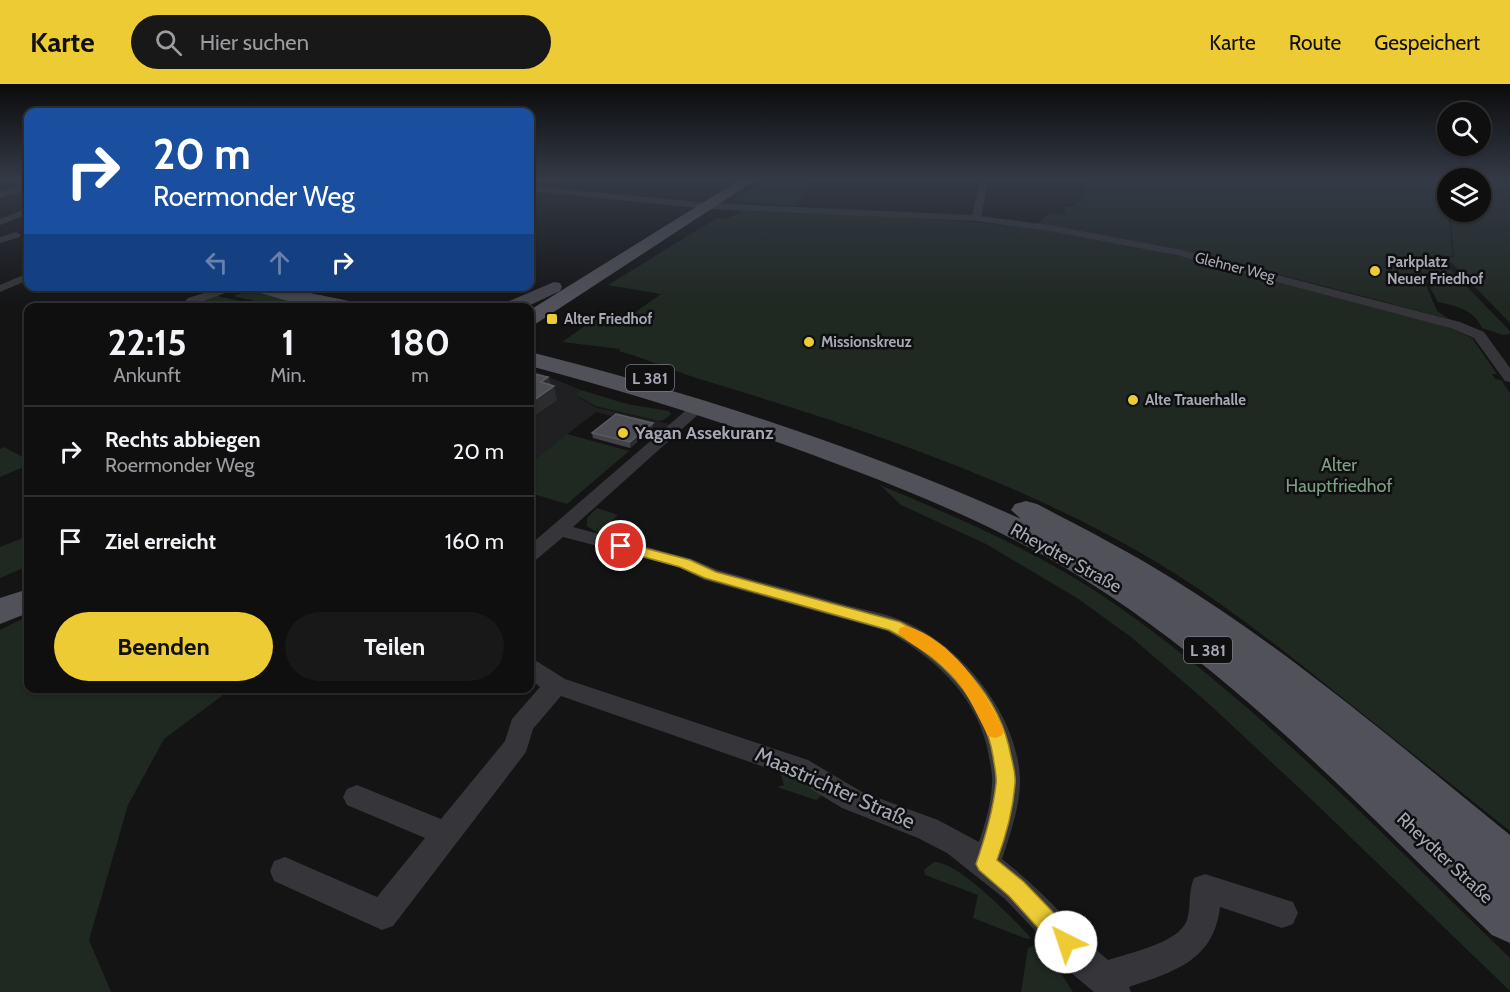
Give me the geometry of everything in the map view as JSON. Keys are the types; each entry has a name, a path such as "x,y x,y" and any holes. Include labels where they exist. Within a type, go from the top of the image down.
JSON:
{"main road":[{"path":"529,303 670,221"},
{"path":"534,316 675,221"},
{"path":"517,303 554,287"},
{"path":"273,291 308,303"},
{"path":"282,294 332,303"},
{"name":"Rheydter Straße","path":"534,357 708,394 868,446 1003,499 1073,533 1143,573 1213,620 1296,685 1510,865"},
{"name":"Rheydter Straße","path":"534,358 791,439 925,488 988,515 1051,546 1119,586 1188,634 1257,688 1510,918"},
{"path":"0,593 24,582"},
{"path":"0,612 24,602"}],"street":[{"name":"Glehner Weg","path":"1000,221 1083,233 1169,250 1431,319 1479,335 1510,378"},
{"path":"0,240 16,235"},
{"path":"0,289 24,278"},
{"path":"192,303 225,291"},
{"path":"534,552 697,408"},
{"path":"560,530 685,563 711,575 895,626 919,638 948,661 969,683 986,711 999,742 1006,782 996,834 986,864"},
{"name":"Maastrichter Straße","path":"534,671 556,685 799,768 852,800 928,829 957,844 1016,889 1055,928 1076,955 1109,985 1192,941 1204,913 1206,888 1282,912"},
{"path":"285,871 382,915 517,745 521,726 556,685"},
{"path":"357,797 446,834"}],"shaded area":[{"path":"534,371 581,390 575,394 594,407 674,425 668,431 596,412 534,460"}],"green space":[{"name":"Alter Hauptfriedhof","path":"712,221 965,221 1046,230 1179,256 1445,326 1472,338 1497,374 1492,374 1495,379 1501,380 1510,393 1510,831 1246,622 1181,577 1105,533 995,481 880,437 695,377 619,351 620,349 562,342 594,320 610,314 631,315 661,294 608,285"},
{"path":"1040,221 1449,222 1453,256 1423,255 1437,256 1510,331 1510,334 1503,335 1482,328 1470,313 1438,302 1413,255 1437,311 1449,319 1193,254 1037,224"},
{"path":"1510,221 1510,323 1446,257 1454,257 1451,222"},
{"path":"242,291 268,293 300,303 264,303 233,296 245,292"},
{"path":"217,296 249,303 229,303 199,303"},
{"path":"581,390 627,404 669,411 671,414 659,421 595,406 575,394"},
{"path":"567,434 629,451 567,504 534,494 534,460"},
{"path":"4,447 24,458 24,467 0,477 0,449"},
{"path":"880,485 994,535 1050,564 1103,596 1158,635 1263,722 1314,768 1510,958 1510,991 1313,801 1208,703 1131,637 1077,598 986,544 901,505"},
{"path":"597,508 618,515 607,525 614,528 606,534 594,531 587,526 587,518"},
{"path":"24,538 24,568 0,578 0,547"},
{"path":"24,618 24,693 226,693 164,739 128,805 89,940 111,992 0,992 0,630"},
{"path":"779,769 795,776 822,795 816,800 777,787 784,785"},
{"path":"934,862 944,864 971,881 1000,906 1031,938 1027,939 973,918 978,895 925,875 924,870"},
{"path":"1041,943 1073,992 1021,992 1028,948"}],"building":[{"path":"534,374 548,377 541,382 554,386 534,400"},
{"name":"Yagan Assekuranz","path":"616,414 653,423 630,442 592,433"}],"slow traffic":[{"path":"906,632 919,638 948,661 969,683 995,731"}],"place":[{"name":"Parkplatz Neuer Friedhof","path":"1375,271"},
{"name":"Alter Friedhof","path":"552,319"},
{"name":"Missionskreuz","path":"809,342"},
{"name":"Alte Trauerhalle","path":"1133,400"},
{"name":"Yagan Assekuranz","path":"623,433"}],"route":[{"path":"621,546 685,563 711,575 895,626 919,638 948,661 969,683 986,711 999,742 1006,782 996,834 986,864 1016,889 1066,942"}]}
